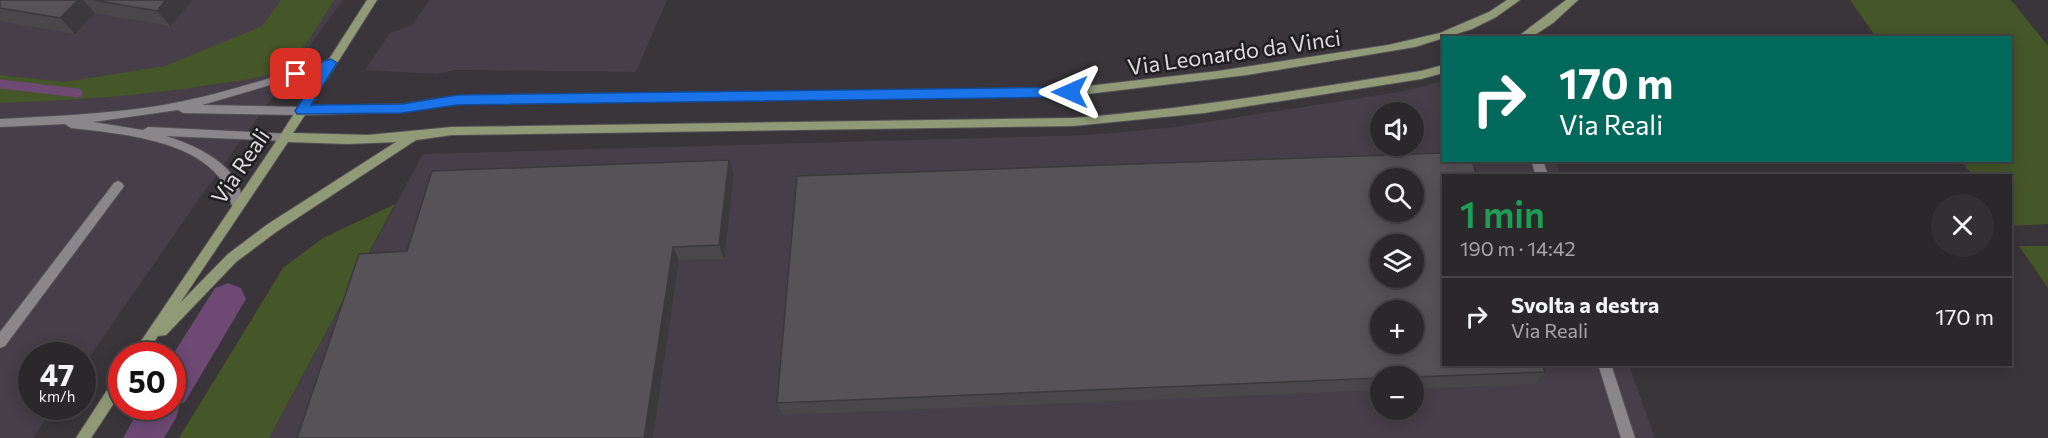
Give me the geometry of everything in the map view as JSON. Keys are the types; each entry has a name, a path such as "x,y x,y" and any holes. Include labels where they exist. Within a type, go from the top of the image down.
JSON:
{"main road":[{"name":"Via Reali","path":"146,342 285,138 372,0"},
{"name":"Via Leonardo da Vinci","path":"302,111 402,108 457,100 1070,92 1136,87 1402,46 1465,27 1484,19 1515,0"},
{"path":"1524,36 1550,20 1573,0"},
{"path":"285,138 319,141 464,131 1072,123 1142,118 1214,108 1421,75 1442,69"},
{"path":"150,342 232,258 272,228 412,136"},
{"path":"83,438 108,400"}],"street":[{"path":"164,109 254,87 331,63"},
{"path":"0,123 49,122 164,109 302,111"},
{"path":"49,122 120,130 285,138"},
{"path":"120,130 169,142 215,164 234,189 238,207"},
{"path":"0,342 118,186"},
{"path":"1605,366 1628,438"}],"shaded area":[{"path":"0,0 343,0 206,189 96,347 96,342 18,342 18,420 45,420 33,438 0,438"},
{"path":"430,0 667,0 636,72 455,70 437,74 365,70 390,33 412,25"},
{"path":"1442,81 1442,162 1555,162 1561,174 1442,174 1442,366 1629,366 1655,438 269,438 423,154 1087,135 1175,127 1405,91"}],"green space":[{"path":"281,0 334,0 312,36 292,61 270,74 162,92 0,103 0,75 64,82 165,66 262,26"},
{"path":"1850,0 2011,0 2048,46 2048,224 2012,226 2012,174 1971,174 1963,162 2012,162 2012,36 1875,36"},
{"path":"395,204 269,438 179,438 283,268 323,238"},
{"path":"2019,246 2048,246 2048,288"}],"building":[{"path":"0,0 78,0 60,18 0,8"},
{"path":"94,0 166,0 157,11"},
{"path":"1442,153 1442,162 1473,162 1476,174 1442,174 1442,366 1543,366 1545,372 1424,377 1424,366 1370,366 1370,378 777,403 797,176 1370,156 1424,156 1424,154"},
{"path":"729,160 719,245 673,247 644,438 297,438 359,254 407,251 432,171"}],"waterway":[{"path":"0,84 78,93"},
{"path":"186,367 228,299"},
{"path":"143,438 154,420"}],"route":[{"path":"296,74 331,63 302,111 402,108 457,100 1070,92"}]}
